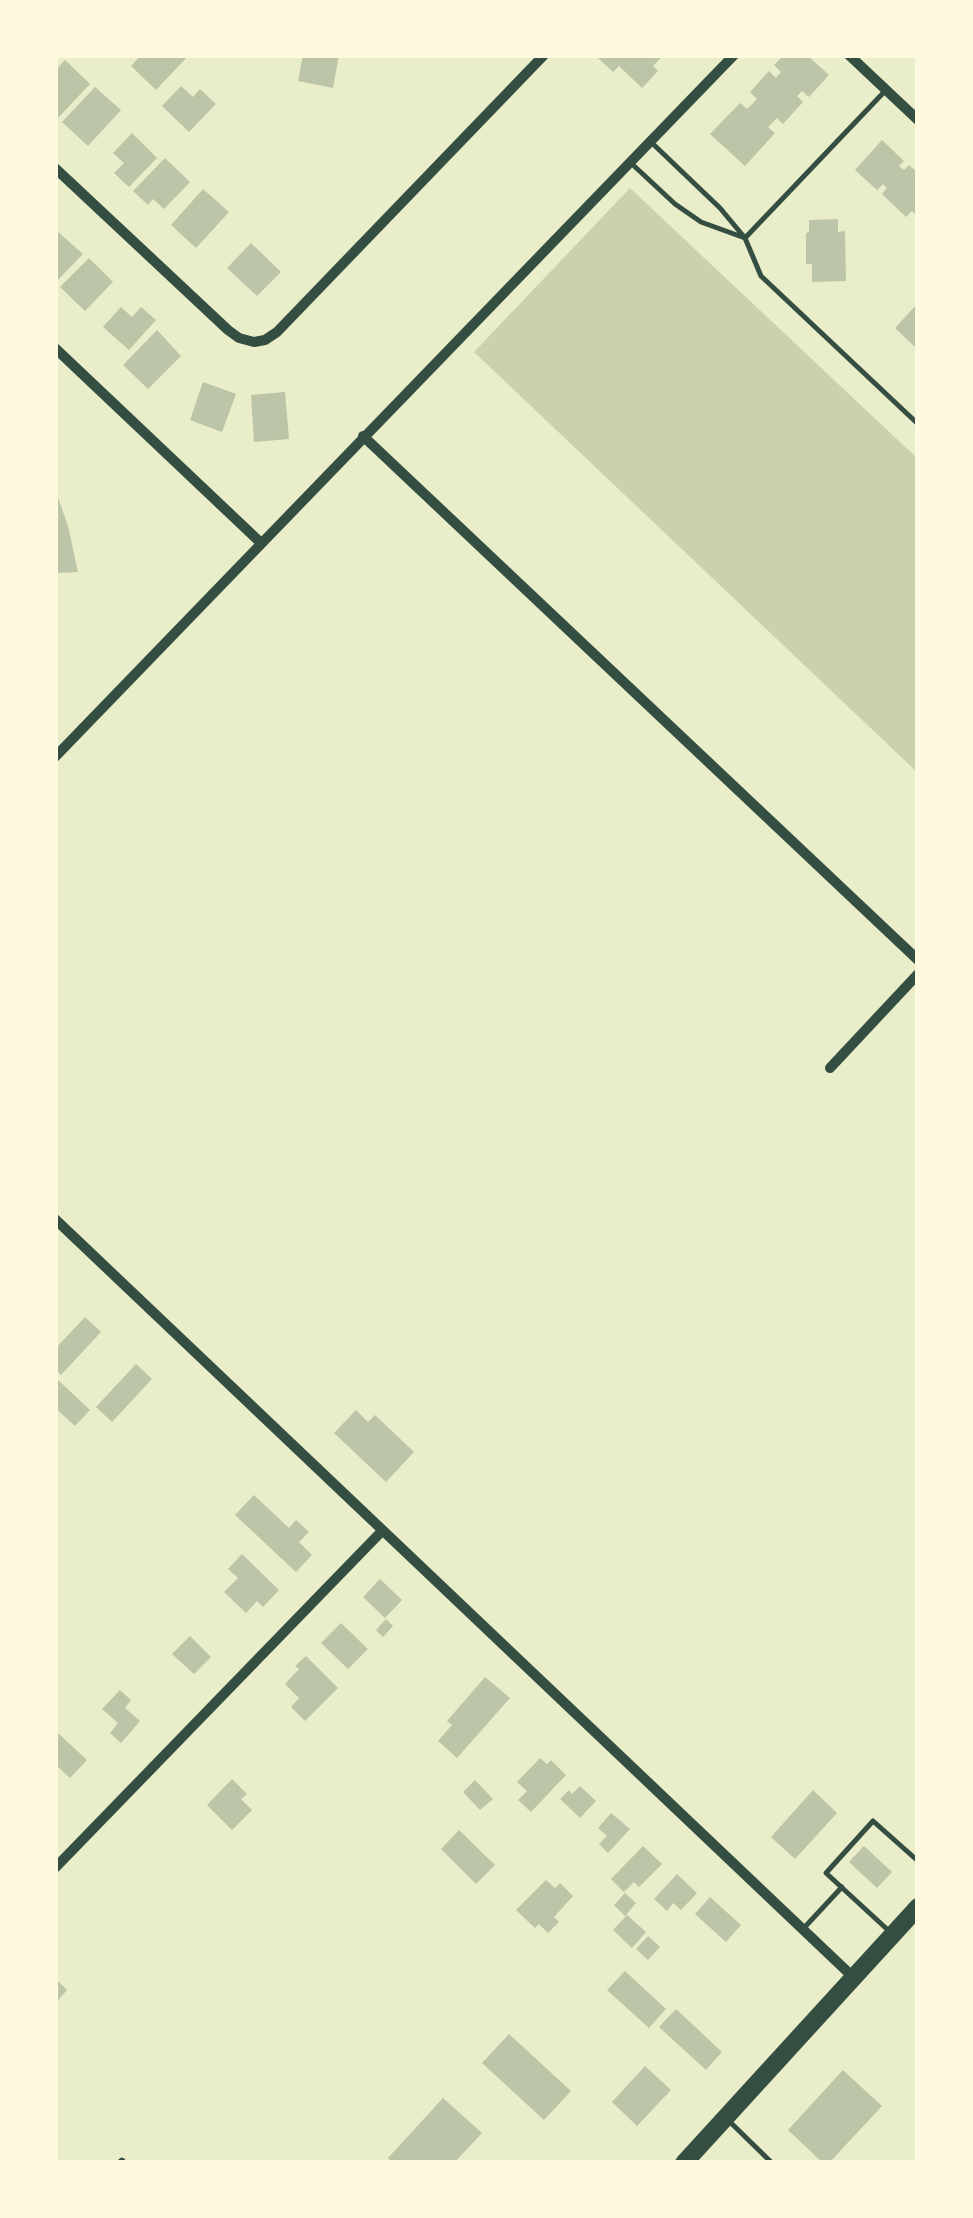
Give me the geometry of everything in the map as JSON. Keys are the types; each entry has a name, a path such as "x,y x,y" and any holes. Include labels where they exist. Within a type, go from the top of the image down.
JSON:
{"highway":[{"path":"684,2163 918,1907"}],"street":[{"path":"55,168 228,330 254,342 265,340 544,55"},
{"path":"55,757 734,55"},
{"path":"849,55 918,120"},
{"path":"55,348 261,542"},
{"path":"363,436 918,960"},
{"path":"830,1068 918,974"},
{"path":"55,1218 853,1977"},
{"path":"55,1868 382,1531"}],"lane":[{"path":"744,238 886,90"},
{"path":"650,141 720,208 744,238 761,276 918,424"},
{"path":"630,162 675,204 701,222 744,238"},
{"path":"893,1934 826,1872 873,1821 918,1861"},
{"path":"802,1930 842,1887"},
{"path":"726,2118 772,2163"}],"green space":[{"path":"630,188 918,459 918,773 474,352"}],"building":[{"path":"141,55 189,55 156,90 131,66"},
{"path":"303,55 339,55 333,88 298,81"},
{"path":"599,55 661,58 653,66 658,71 642,88 619,66 613,72"},
{"path":"784,55 807,55 829,75 809,97 802,91 797,96 803,102 783,124 777,118 768,127 775,133 745,166 710,134 740,103 747,109 757,99 750,92 769,71 776,78 781,72 774,65"},
{"path":"65,60 90,84 57,119 55,71"},
{"path":"181,86 193,97 200,89 216,104 189,132 162,106"},
{"path":"95,87 121,110 88,146 62,122"},
{"path":"132,133 157,158 129,187 114,173 124,163 113,153"},
{"path":"882,140 904,161 899,166 904,170 909,165 918,173 918,217 912,211 906,217 882,194 887,188 883,184 877,190 855,170"},
{"path":"165,158 190,182 164,209 153,199 148,205 133,191"},
{"path":"203,189 229,212 196,248 171,225"},
{"path":"838,219 838,232 845,231 846,281 812,282 812,264 806,264 809,220"},
{"path":"55,233 83,254 55,283"},
{"path":"251,243 281,272 257,296 227,268"},
{"path":"89,258 113,282 85,311 60,287"},
{"path":"918,303 918,350 895,328"},
{"path":"121,307 132,317 141,307 156,320 129,350 103,327"},
{"path":"157,330 181,356 148,389 123,365"},
{"path":"203,382 236,394 222,432 190,420"},
{"path":"285,392 289,439 254,442 251,395"},
{"path":"55,489 68,526 78,572 55,573"},
{"path":"85,1317 101,1332 61,1375 55,1369 55,1349"},
{"path":"136,1364 152,1379 112,1422 96,1407"},
{"path":"57,1379 90,1410 75,1426 55,1408"},
{"path":"356,1410 368,1422 375,1415 414,1452 386,1482 334,1433"},
{"path":"254,1495 289,1528 296,1520 309,1532 299,1542 312,1555 296,1572 235,1515"},
{"path":"242,1554 279,1590 263,1607 257,1601 246,1613 224,1592 238,1578 228,1569"},
{"path":"380,1579 402,1600 385,1618 363,1597"},
{"path":"386,1619 393,1626 383,1637 376,1630"},
{"path":"341,1623 368,1649 348,1669 321,1643"},
{"path":"190,1636 211,1657 194,1674 172,1654"},
{"path":"306,1656 338,1688 305,1721 291,1707 299,1698 285,1684"},
{"path":"485,1677 510,1698 457,1758 438,1741 452,1725 447,1721"},
{"path":"120,1690 131,1700 125,1708 140,1721 121,1743 110,1733 118,1723 102,1709"},
{"path":"58,1733 87,1760 70,1778 55,1764"},
{"path":"540,1758 547,1764 551,1760 566,1775 531,1812 518,1800 527,1791 517,1782"},
{"path":"232,1779 247,1794 241,1799 252,1810 232,1830 207,1805"},
{"path":"475,1780 493,1799 480,1810 463,1792"},
{"path":"580,1786 596,1801 580,1818 560,1799"},
{"path":"813,1790 837,1813 795,1859 771,1837"},
{"path":"611,1813 630,1829 608,1853 599,1844 607,1836 598,1828"},
{"path":"459,1830 495,1865 476,1884 441,1849"},
{"path":"643,1846 662,1864 639,1887 634,1882 624,1892 611,1879"},
{"path":"864,1846 892,1872 877,1888 849,1862"},
{"path":"677,1874 697,1893 681,1910 673,1903 667,1911 654,1899"},
{"path":"546,1880 555,1888 560,1883 573,1896 554,1917 559,1922 548,1933 539,1924 535,1928 516,1910"},
{"path":"625,1893 636,1903 625,1916 614,1905"},
{"path":"710,1897 741,1925 726,1942 695,1914"},
{"path":"627,1915 646,1932 632,1948 613,1930"},
{"path":"648,1936 660,1947 648,1960 636,1949"},
{"path":"625,1971 666,2009 649,2028 607,1990"},
{"path":"55,1978 67,1990 55,2004"},
{"path":"676,2009 722,2052 706,2070 659,2027"},
{"path":"509,2034 571,2091 544,2120 482,2063"},
{"path":"645,2066 671,2090 637,2126 612,2102"},
{"path":"843,2070 882,2106 829,2163 823,2163 788,2130"},
{"path":"443,2098 482,2133 454,2163 393,2163 388,2158"}]}
